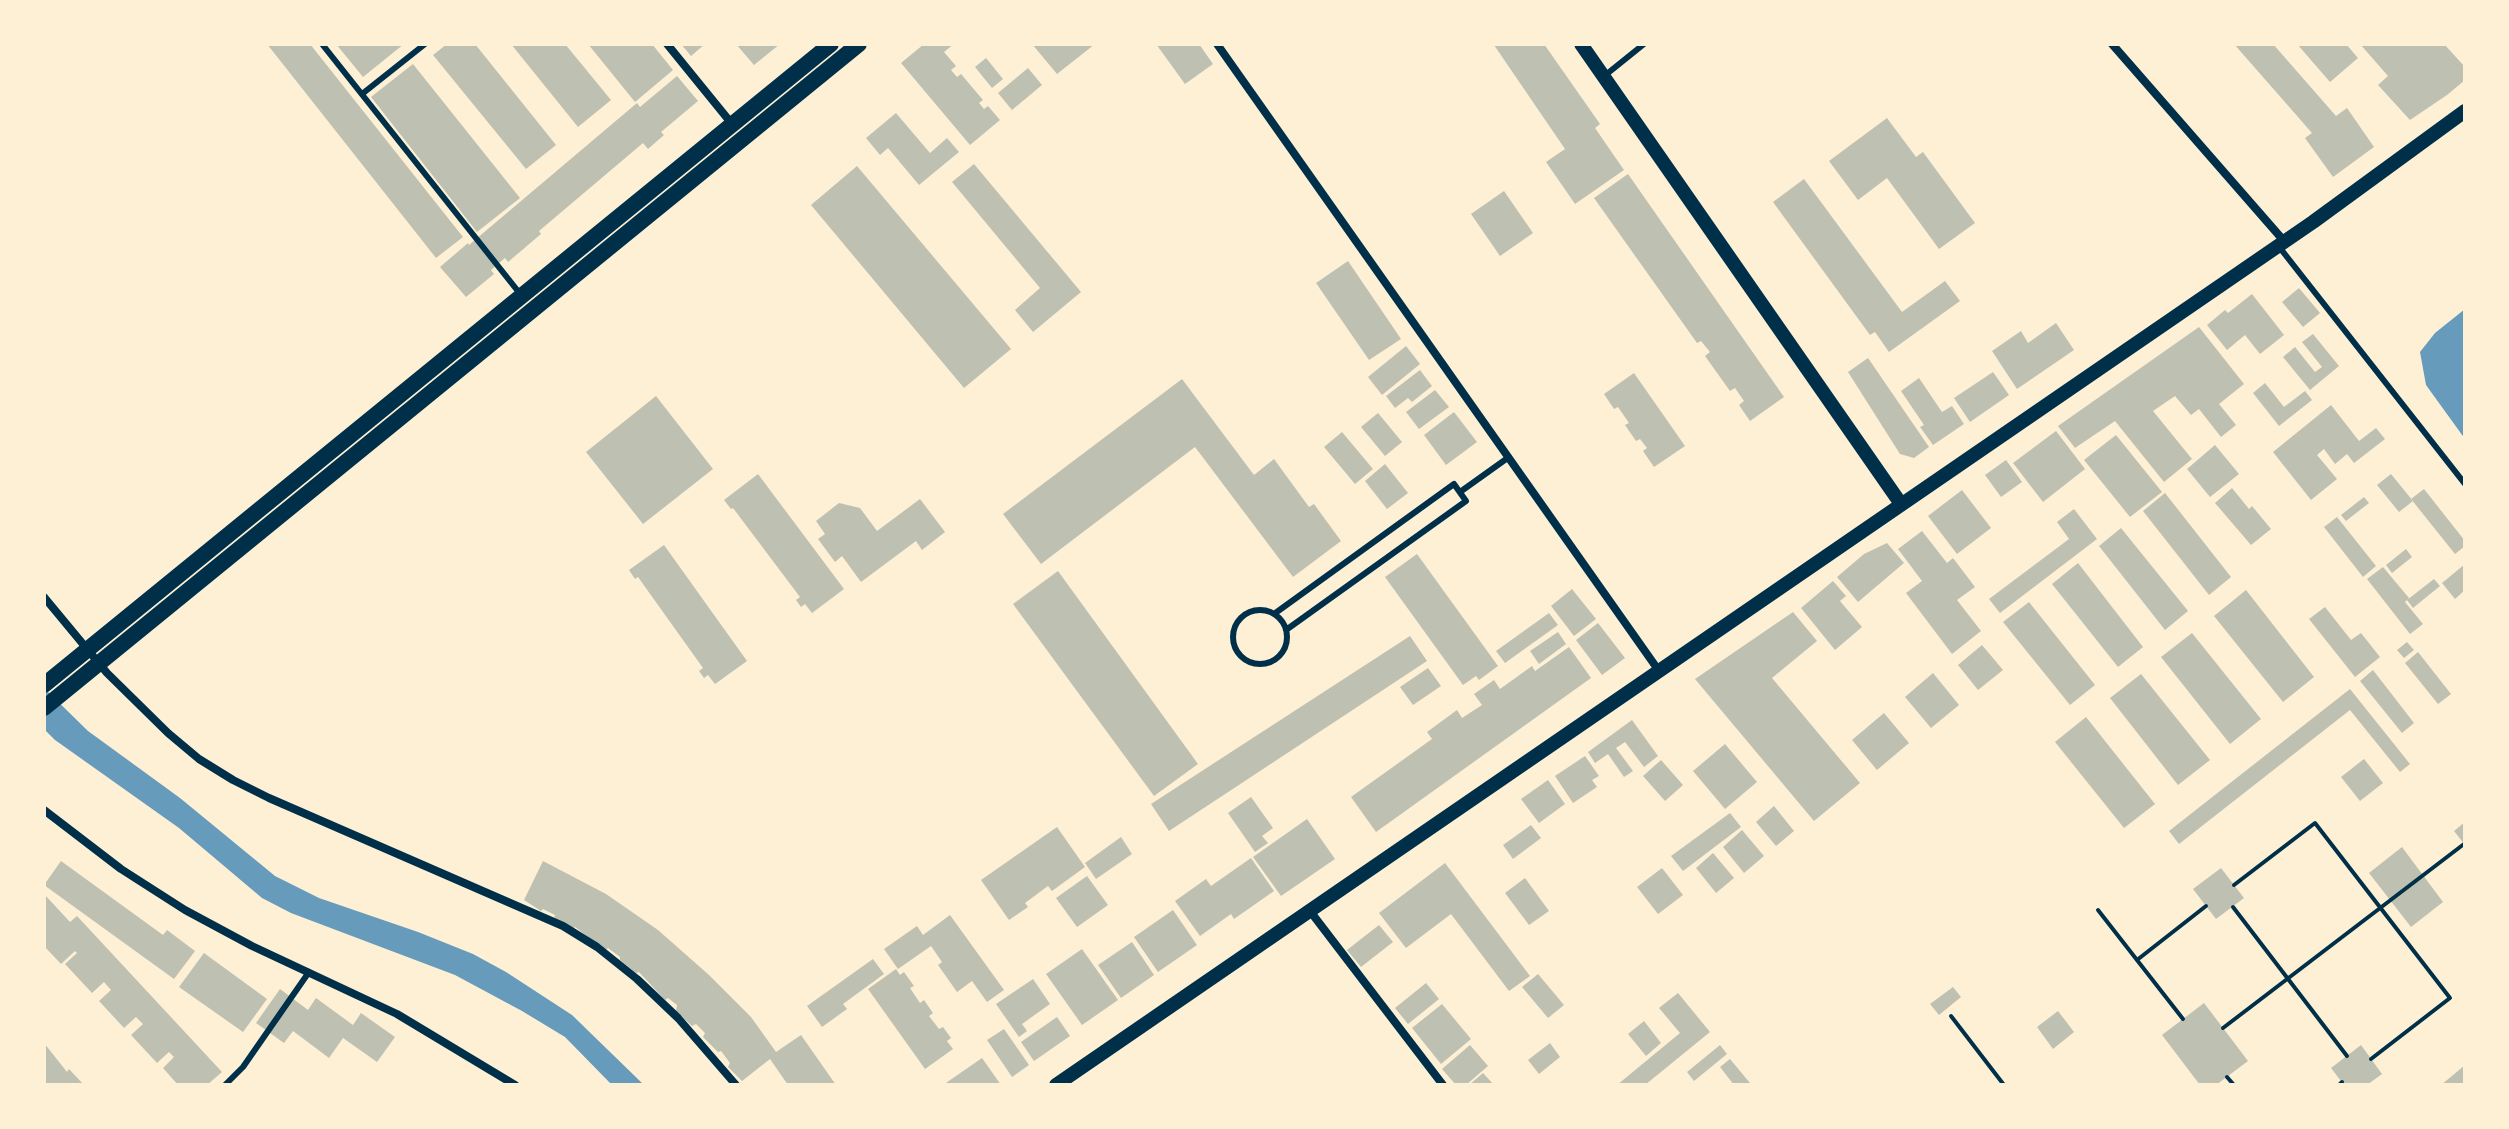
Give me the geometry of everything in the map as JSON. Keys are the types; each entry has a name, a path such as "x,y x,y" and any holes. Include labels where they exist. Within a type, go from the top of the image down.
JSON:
{"main road":[{"path":"44,685 831,44"},
{"path":"44,708 859,44"}],"street":[{"path":"667,44 732,124"},
{"path":"1217,44 1659,671"},
{"path":"1581,44 1901,504"},
{"path":"2112,44 2281,243"},
{"path":"1056,1085 2281,243 2465,111"},
{"path":"44,597 99,663 168,733 199,759 233,780 563,926 597,947 637,979 678,1018 736,1085"},
{"path":"44,810 121,869 185,910 238,939 397,1014 515,1085"},
{"path":"1310,911 1443,1085"}],"lane":[{"path":"322,44 521,295"},
{"path":"362,94 425,44"},
{"path":"1603,77 1644,44"},
{"path":"2281,243 2465,484"},
{"path":"1460,492 1509,457"},
{"path":"1274,614 1454,484 1466,501 1286,630"},
{"path":"1263,609 1274,614 1286,630 1287,642 1283,651 1270,662 1255,664 1241,657 1232,635 1239,619 1254,610 1263,609"},
{"path":"225,1085 243,1067 309,972"}],"path":[{"path":"2234,885 2315,823 2450,998 2371,1059"},
{"path":"2223,1028 2464,844"},
{"path":"2137,960 2206,906"},
{"path":"2233,907 2347,1056"},
{"path":"2098,910 2183,1019"},
{"path":"1951,1016 2004,1085"},
{"path":"2227,1077 2234,1085"}],"water":[{"path":"2465,309 2465,439 2426,385 2420,352 2435,333"},
{"path":"44,688 88,731 180,798 275,876 319,898 473,954 506,972 572,1015 644,1085 612,1085 565,1037 455,975 291,913 262,898 179,828 55,740 44,729"}],"building":[{"path":"267,44 310,44 463,237 436,258"},
{"path":"336,44 404,44 363,77"},
{"path":"447,44 475,44 556,145 526,169 433,55"},
{"path":"511,44 565,44 611,100 578,127"},
{"path":"588,44 652,44 673,70 635,102"},
{"path":"681,44 705,44 691,56"},
{"path":"736,44 780,44 754,65"},
{"path":"924,44 954,44 944,52 956,66 951,70 957,77 961,74 983,100 979,103 984,109 988,106 1000,120 970,145 901,63"},
{"path":"1032,44 1095,44 1057,74"},
{"path":"1156,44 1199,44 1213,64 1185,84"},
{"path":"1495,44 1544,44 1600,124 1595,128 1624,170 1575,204 1546,162 1565,149"},
{"path":"2234,44 2273,44 2336,116 2347,108 2374,147 2333,177 2305,138 2312,133"},
{"path":"2297,44 2346,44 2358,58 2330,82"},
{"path":"2360,44 2444,44 2465,67 2465,80 2410,120 2378,85 2388,76"},
{"path":"986,58 1003,79 992,88 975,67"},
{"path":"413,64 520,198 477,232 371,97"},
{"path":"1028,68 1042,85 1012,110 998,93"},
{"path":"677,76 698,101 661,132 664,135 648,149 643,143 539,231 541,234 508,262 505,258 491,270 494,274 466,297 440,267 637,103 640,107"},
{"path":"896,113 930,153 947,138 959,152 919,185 888,148 880,155 866,138"},
{"path":"1887,118 1916,157 1923,152 1975,223 1939,249 1887,178 1858,200 1829,161"},
{"path":"974,164 1081,292 1033,332 1015,310 1040,288 952,182"},
{"path":"857,166 1011,349 964,388 811,205"},
{"path":"1628,174 1784,397 1750,421 1739,405 1744,401 1735,388 1730,391 1705,356 1710,352 1701,341 1697,343 1594,198"},
{"path":"1804,179 1902,312 1945,281 1960,301 1889,352 1875,332 1870,335 1773,202"},
{"path":"1504,191 1533,233 1500,256 1471,214"},
{"path":"1348,261 1401,339 1369,360 1316,283"},
{"path":"2299,288 2320,313 2303,327 2282,302"},
{"path":"2252,294 2284,335 2260,354 2245,335 2227,350 2207,325"},
{"path":"2056,323 2074,350 2017,389 1992,351 2021,331 2028,343"},
{"path":"2199,327 2244,384 2219,404 2236,425 2221,437 2199,409 2191,415 2175,396 2153,411 2192,459 2164,482 2115,421 2075,448 2058,426"},
{"path":"2313,334 2339,366 2310,390 2283,357 2295,347 2315,372 2322,367 2302,342"},
{"path":"1406,346 1420,364 1382,395 1368,377"},
{"path":"1868,358 1929,447 1914,458 1900,454 1848,372"},
{"path":"1420,370 1432,386 1412,402 1408,398 1395,408 1386,396"},
{"path":"1993,372 2009,395 1970,422 1954,398"},
{"path":"1634,373 1685,446 1654,467 1643,451 1647,448 1640,439 1636,441 1625,425 1629,423 1604,394"},
{"path":"1919,378 1942,412 1952,406 1964,424 1933,445 1920,427 1924,425 1901,391"},
{"path":"1182,379 1254,475 1274,459 1309,507 1314,504 1341,541 1293,577 1195,447 1041,564 1003,514"},
{"path":"2265,383 2284,407 2305,391 2312,400 2279,426 2253,393"},
{"path":"1435,390 1449,407 1419,429 1406,412"},
{"path":"656,396 713,469 643,524 586,452"},
{"path":"2331,405 2359,441 2376,428 2385,439 2354,463 2347,454 2335,464 2324,449 2317,455 2337,479 2311,500 2273,452"},
{"path":"1454,412 1477,442 1446,465 1424,435"},
{"path":"1378,413 1402,442 1385,456 1361,427"},
{"path":"2056,431 2085,469 2043,502 2013,463"},
{"path":"1342,432 1373,469 1355,484 1324,447"},
{"path":"2116,435 2162,492 2130,517 2084,460"},
{"path":"2215,445 2239,474 2210,497 2187,469"},
{"path":"2006,460 2022,482 2001,497 1985,475"},
{"path":"1385,464 1408,493 1387,509 1365,481"},
{"path":"758,474 844,589 812,613 805,604 801,607 796,600 800,597 724,500"},
{"path":"2391,474 2413,501 2399,512 2377,485"},
{"path":"2232,488 2271,529 2251,545 2215,503"},
{"path":"2424,489 2465,541 2465,546 2455,554 2411,499"},
{"path":"1962,490 1991,528 1957,554 1928,516"},
{"path":"2165,493 2231,577 2209,595 2143,511"},
{"path":"2364,497 2369,503 2346,521 2341,515"},
{"path":"920,499 945,532 922,550 916,541 861,582 842,556 835,562 818,539 825,534 816,521 839,503 860,508 877,531"},
{"path":"2074,509 2097,539 2000,613 1989,599 2069,539 2057,522"},
{"path":"2337,517 2376,566 2363,577 2324,527"},
{"path":"2121,528 2188,611 2165,630 2099,546"},
{"path":"1922,531 1947,563 1953,558 1975,587 1957,600 1981,631 1952,654 1906,593 1922,581 1898,549"},
{"path":"1887,543 1904,563 1858,602 1837,577 1864,554"},
{"path":"664,545 747,661 715,684 708,675 704,678 699,671 703,668 638,577 635,579 629,570"},
{"path":"2406,549 2412,557 2392,573 2386,565"},
{"path":"1417,554 1498,666 1479,680 1476,676 1463,685 1385,577"},
{"path":"2078,563 2143,647 2118,667 2052,584"},
{"path":"2465,564 2465,590 2455,599 2442,583"},
{"path":"2383,567 2409,598 2405,602 2423,624 2410,634 2367,579"},
{"path":"1058,571 1198,764 1154,796 1013,604"},
{"path":"2434,579 2440,586 2413,608 2407,600"},
{"path":"1833,581 1846,596 1840,601 1862,627 1835,650 1801,608"},
{"path":"1572,589 1596,619 1574,636 1551,606"},
{"path":"2246,590 2314,677 2283,702 2214,616"},
{"path":"2029,602 2095,685 2070,705 2003,622"},
{"path":"2325,607 2351,640 2361,633 2380,657 2355,677 2309,619"},
{"path":"1793,612 1817,641 1772,678 1860,783 1814,821 1695,679"},
{"path":"1549,613 1558,625 1505,663 1496,651"},
{"path":"1598,623 1625,658 1602,675 1576,640"},
{"path":"1558,632 1566,644 1539,664 1530,651"},
{"path":"2192,633 2261,719 2230,744 2161,657"},
{"path":"1410,636 1427,661 1169,831 1151,804"},
{"path":"2407,642 2414,650 2404,658 2397,650"},
{"path":"1982,645 2003,670 1978,690 1958,665"},
{"path":"1569,647 1591,678 1376,832 1351,797 1432,739 1427,732 1457,710 1462,718 1482,705 1474,694 1494,680 1500,689 1532,666 1535,671"},
{"path":"2418,652 2451,694 2438,704 2405,663"},
{"path":"1428,668 1441,686 1413,705 1400,687"},
{"path":"2373,670 2414,723 2402,733 2360,681"},
{"path":"1933,673 1959,705 1931,728 1905,697"},
{"path":"2141,674 2210,760 2178,785 2110,698"},
{"path":"2350,689 2410,764 2400,772 2350,710 2179,844 2169,831"},
{"path":"1884,713 1909,743 1877,770 1852,740"},
{"path":"2086,717 2155,804 2124,828 2055,742"},
{"path":"1632,720 1658,756 1644,767 1625,742 1616,748 1633,771 1624,777 1608,754 1595,763 1588,752"},
{"path":"1725,744 1757,782 1725,809 1693,771"},
{"path":"1585,756 1599,776 1592,780 1597,787 1573,803 1555,776"},
{"path":"2364,759 2383,783 2360,801 2341,777"},
{"path":"1661,760 1683,785 1665,801 1643,776"},
{"path":"1548,780 1565,804 1539,823 1521,799"},
{"path":"1251,797 1273,828 1262,836 1268,843 1255,852 1228,813"},
{"path":"1774,806 1794,831 1776,846 1756,822"},
{"path":"1730,813 1741,827 1683,871 1671,856"},
{"path":"1307,819 1335,859 1281,896 1253,857"},
{"path":"2465,822 2465,845 2454,831"},
{"path":"1531,825 1541,838 1513,859 1503,845"},
{"path":"1057,827 1085,867 1052,891 1048,886 1025,903 1028,907 1009,920 981,880"},
{"path":"1742,830 1764,856 1744,873 1723,847"},
{"path":"1121,837 1132,854 1096,879 1085,863"},
{"path":"2402,847 2443,902 2411,927 2369,873"},
{"path":"1713,853 1734,878 1716,893 1696,868"},
{"path":"1251,858 1274,891 1234,919 1231,914 1200,936 1175,901 1206,879 1211,886"},
{"path":"61,861 163,935 167,930 195,951 174,979 44,885"},
{"path":"543,861 606,894 658,930 751,1017 776,1052 801,1035 836,1085 788,1085 770,1059 742,1081 728,1067 730,1063 721,1051 718,1052 703,1037 705,1033 696,1024 692,1026 676,1011 677,1005 668,998 665,1000 639,972 636,973 620,957 608,948 605,950 575,927 572,929 554,919 555,915 543,909 541,911 524,900"},
{"path":"1445,863 1530,976 1509,991 1451,914 1406,948 1379,913"},
{"path":"1662,868 1683,895 1658,914 1637,887"},
{"path":"2221,868 2244,898 2216,919 2193,889"},
{"path":"1087,876 1108,905 1077,927 1056,898"},
{"path":"1525,878 1549,911 1529,925 1505,893"},
{"path":"44,894 70,922 77,916 222,1072 207,1085 178,1085 163,1068 174,1057 169,1052 157,1063 131,1035 143,1024 136,1017 124,1028 99,1001 111,990 104,982 92,993 65,964 77,953 75,951 61,964 44,946"},
{"path":"1173,910 1197,945 1158,972 1134,937"},
{"path":"950,915 1004,990 987,1002 972,981 957,992 938,965 942,962 931,946 898,969 884,949 917,926 923,935"},
{"path":"1379,925 1393,942 1361,967 1347,950"},
{"path":"1132,942 1154,975 1121,998 1098,965"},
{"path":"1082,949 1118,1000 1082,1025 1046,974"},
{"path":"204,953 267,999 243,1032 179,987"},
{"path":"873,959 884,974 843,1004 847,1009 822,1027 807,1006"},
{"path":"896,969 900,975 904,972 914,986 910,988 920,1003 924,1000 933,1013 929,1016 951,1038 947,1041 953,1049 925,1069 868,989"},
{"path":"1538,974 1564,1005 1548,1018 1522,987"},
{"path":"1033,979 1050,1004 1022,1024 1027,1031 1019,1037 996,1004"},
{"path":"1426,983 1439,999 1408,1024 1395,1008"},
{"path":"1953,987 1961,997 1939,1015 1930,1004"},
{"path":"280,989 308,1010 316,998 353,1025 361,1013 395,1037 377,1062 343,1038 329,1058 293,1031 284,1043 256,1023"},
{"path":"1678,993 1710,1032 1645,1085 1617,1085 1680,1033 1659,1008"},
{"path":"2204,1003 2248,1061 2216,1085 2200,1085 2162,1035"},
{"path":"1442,1004 1471,1039 1441,1064 1412,1028"},
{"path":"2058,1011 2074,1032 2053,1049 2037,1027"},
{"path":"1057,1017 1070,1036 1034,1061 1021,1042"},
{"path":"1644,1021 1661,1043 1646,1056 1628,1034"},
{"path":"1004,1029 1029,1065 1012,1077 987,1040"},
{"path":"44,1043 67,1072 69,1069 84,1085 44,1085"},
{"path":"1550,1043 1560,1057 1539,1074 1528,1060"},
{"path":"1470,1045 1488,1066 1466,1085 1456,1085 1442,1069"},
{"path":"1720,1045 1727,1054 1694,1081 1687,1072"},
{"path":"2361,1045 2382,1074 2367,1085 2344,1085 2331,1068"},
{"path":"982,1058 1001,1085 943,1085"},
{"path":"1730,1059 1750,1083 1734,1085 1720,1067"},
{"path":"2465,1065 2465,1083 2441,1085"},
{"path":"1483,1073 1494,1085 1469,1085"}]}
